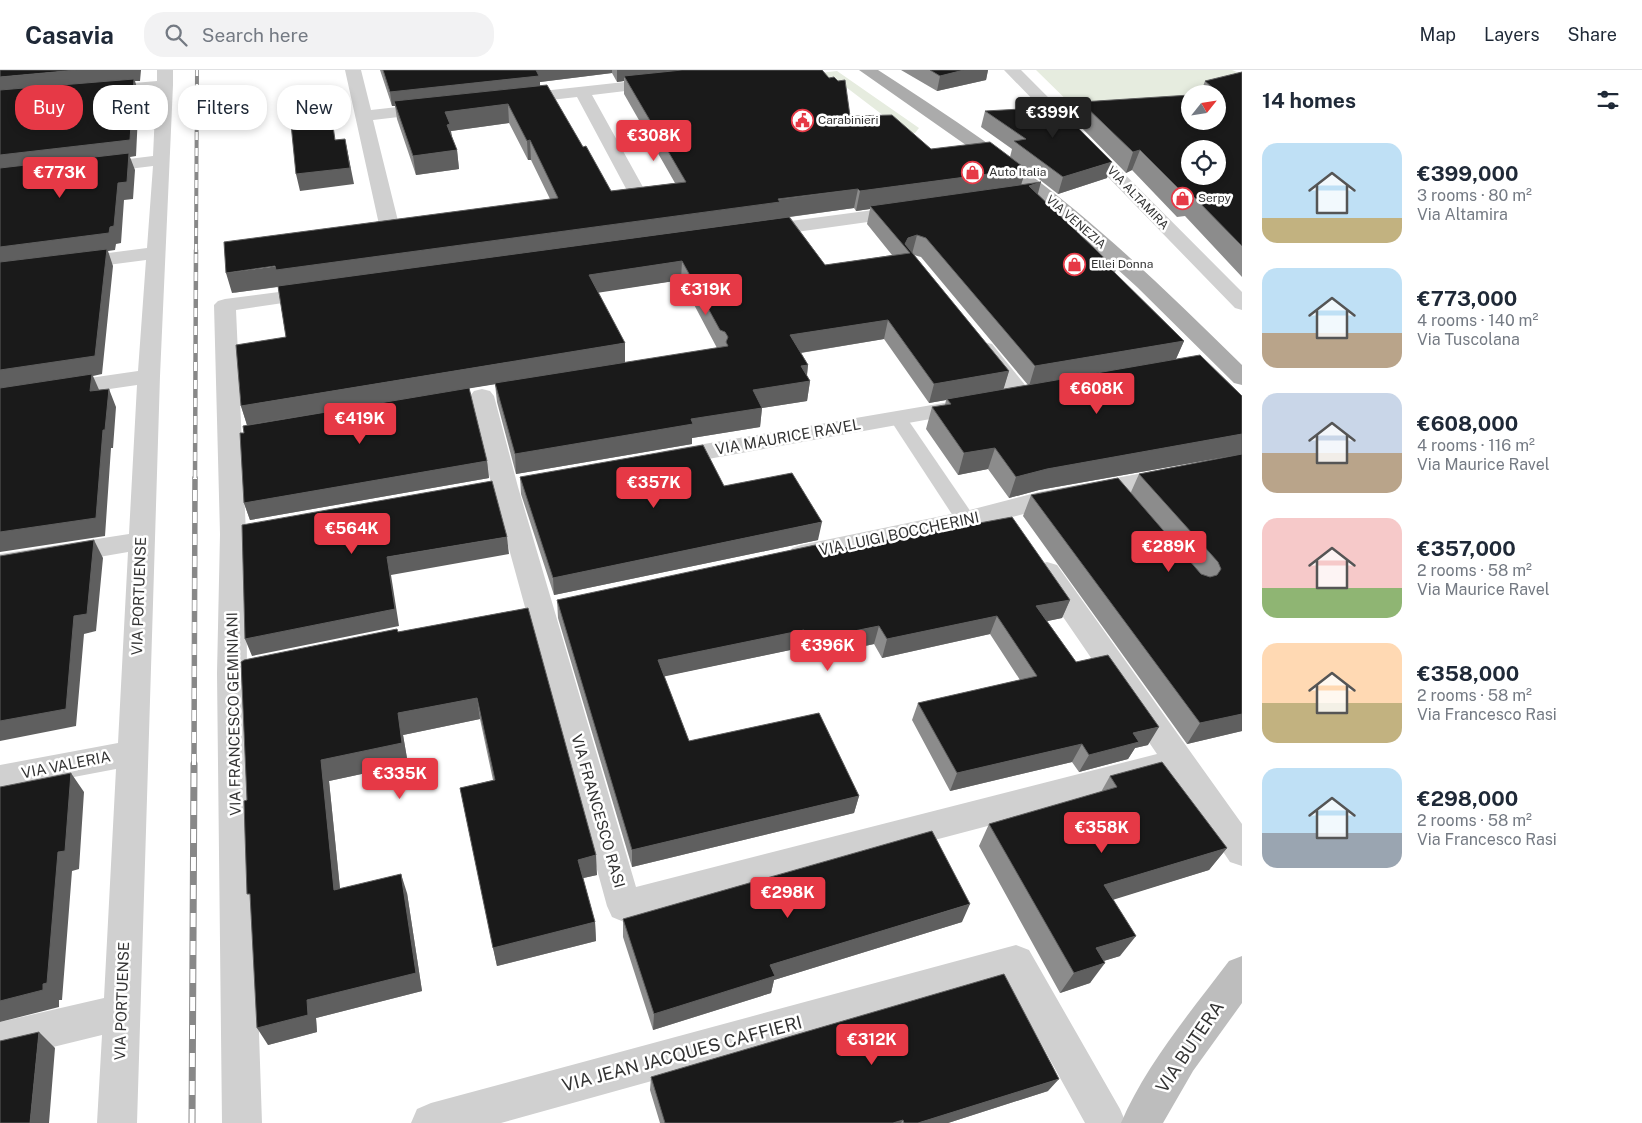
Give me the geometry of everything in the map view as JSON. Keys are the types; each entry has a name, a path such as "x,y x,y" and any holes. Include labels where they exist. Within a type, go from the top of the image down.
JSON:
{"main road":[{"name":"VIA VENEZIA","path":"867,70 955,127 1042,192 1153,289 1242,378"}],"street":[{"path":"353,70 390,229"},
{"name":"VIA ALTAMIRA","path":"1012,70 1242,304"},
{"path":"87,92 165,77"},
{"name":"VIA PORTUENSE","path":"117,1123 141,541 165,77"},
{"path":"496,101 678,81"},
{"path":"582,92 640,198"},
{"path":"363,116 449,106"},
{"path":"76,170 162,160"},
{"path":"1012,197 1042,192"},
{"path":"747,233 924,209"},
{"path":"0,273 156,253"},
{"name":"VIA FRANCESCO GEMINIANI","path":"242,1123 232,673 243,532 238,437 225,306 334,290"},
{"name":"VIA MAURICE RAVEL","path":"643,462 1032,395 974,337"},
{"path":"1195,366 1224,361"},
{"path":"0,398 149,376"},
{"name":"VIA FRANCESCO RASI","path":"482,396 538,611 624,906 1179,762"},
{"name":"VIA LUIGI BOCCHERINI","path":"773,561 1004,512 1039,501 1117,495 1242,463"},
{"path":"1004,512 1242,851"},
{"path":"0,564 141,541"},
{"path":"232,673 261,667"},
{"name":"VIA VALERIA","path":"0,778 132,752"},
{"name":"VIA JEAN JACQUES CAFFIERI","path":"431,1123 1016,962 1106,1123"},
{"name":"VIA BUTERA","path":"1141,1123 1180,1058 1242,973"},
{"path":"0,1041 122,1012"}],"lane":[{"path":"898,418 966,520"}],"shaded area":[{"path":"1036,70 1232,70 1242,74 1226,85 1181,85 1181,102 1085,118"},
{"path":"837,71 919,128 915,133 905,132 838,81 812,74"}],"building":[{"path":"0,70 77,70 0,77"},
{"path":"383,70 536,70 539,76 390,92"},
{"path":"682,70 822,70 829,78 834,77 838,81 845,80 850,116 892,115 931,149 990,142 1026,169 860,191 858,189 778,199 780,202 276,270 275,266 226,273 224,242 558,198 530,140 527,141 508,104 445,112 450,124 447,125 457,150 413,156 394,101 547,85 583,147 586,146 611,191 686,182 624,76"},
{"path":"930,70 964,70 940,76"},
{"path":"1242,72 1242,246 1193,196 1186,196 1140,150 1133,152 1081,102 1181,96 1181,130 1226,130 1226,85 1210,85 1205,81"},
{"path":"134,79 134,85 93,85 93,130 131,130 130,140 0,155 0,90 15,89 15,130 83,130 83,85 61,85"},
{"path":"1057,107 1112,162 1063,177 1014,141 1026,139 985,111"},
{"path":"292,130 334,130 335,140 345,139 350,168 296,174"},
{"path":"129,153 127,182 118,183 114,226 110,227 109,233 0,247 0,168"},
{"path":"1041,182 1029,186 1116,269 1112,270 1184,341 1035,366 926,238 917,235 908,238 905,244 1009,371 934,384 888,320 790,335 808,365 801,366 810,381 753,390 762,408 691,419 693,424 515,454 495,383 728,346 726,342 728,337 725,332 720,330 682,261 589,275 625,343 241,406 236,345 286,337 278,286 789,217 825,265 910,253 870,206"},
{"path":"107,249 95,356 0,370 0,262"},
{"path":"1200,355 1242,396 1242,434 1047,469 1016,477 995,448 964,453 932,407 951,404 947,399"},
{"path":"92,374 90,391 109,389 105,430 103,430 96,518 0,532 0,388"},
{"path":"469,388 487,461 244,503 240,433 244,433 243,426"},
{"path":"703,445 724,486 792,473 822,522 553,578 520,477"},
{"path":"1242,454 1242,714 1200,723 1031,495 1118,478 1201,574 1210,577 1217,575 1221,569 1218,562 1139,474"},
{"path":"492,481 507,537 387,557 395,609 245,639 242,525"},
{"path":"1012,517 1070,600 1036,606 1076,662 1108,655 1159,727 1133,733 1139,742 1089,755 1082,744 957,773 918,703 1037,676 997,616 887,639 879,626 809,640 804,630 658,660 689,741 819,713 859,796 632,850 557,600 834,541 838,549"},
{"path":"94,540 87,614 74,616 66,709 0,721 0,556"},
{"path":"528,608 596,855 578,860 595,922 493,948 460,788 495,780 477,698 398,713 402,743 321,760 334,890 401,874 416,973 307,1000 308,1015 257,1028 250,894 247,894 244,801 247,800 241,662 397,629 398,632"},
{"path":"1162,762 1227,848 1104,885 1136,936 1096,948 1105,963 1074,973 989,824 1117,787 1110,776"},
{"path":"71,773 65,851 58,852 47,983 43,984 43,990 0,1001 0,787"},
{"path":"932,831 970,904 770,965 775,976 654,1014 623,919"},
{"path":"1004,974 1059,1079 918,1123 904,1123 903,1120 893,1123 665,1123 651,1077"},
{"path":"39,1032 30,1123 0,1123 0,1041"}],"railway":[{"path":"196,252 197,70"},
{"path":"195,479 196,250"},
{"path":"194,765 195,478"},
{"path":"192,1123 194,764"}],"place":[{"name":"Carabinieri","path":"802,120"},
{"name":"Auto Italia","path":"973,172"},
{"name":"Serpy","path":"1182,198"},
{"name":"Ellei Donna","path":"1075,264"}]}
